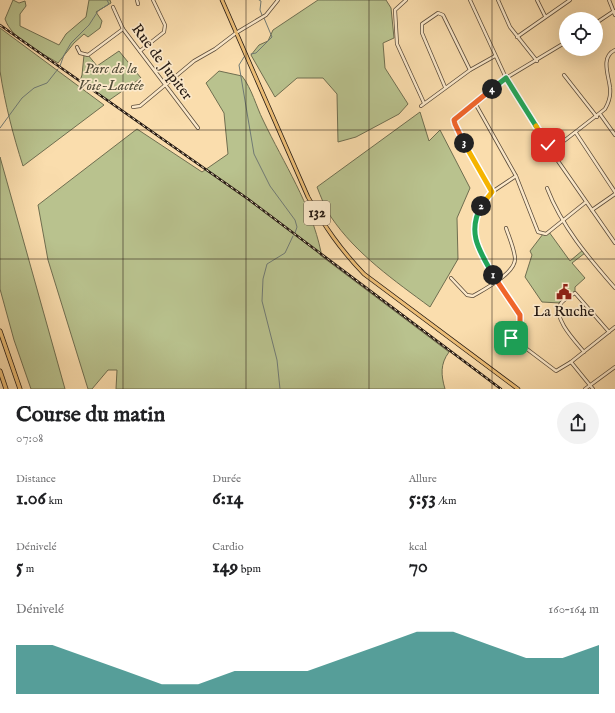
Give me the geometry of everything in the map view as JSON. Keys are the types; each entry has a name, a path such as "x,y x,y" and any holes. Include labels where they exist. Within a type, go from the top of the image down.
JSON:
{"highway":[{"path":"0,331 20,389"},
{"path":"0,371 6,389"}],"main road":[{"name":"132","path":"222,0 308,197 322,222 342,252 364,274 518,389"}],"street":[{"path":"137,0 138,4"},
{"path":"140,50 164,32 165,25 153,0"},
{"path":"133,107 140,106 194,61 266,15 278,0"},
{"path":"406,0 395,10 397,44 424,103"},
{"path":"470,0 506,78 552,151 615,243"},
{"path":"498,0 517,37 537,61"},
{"path":"537,0 545,16"},
{"path":"517,37 566,1 570,0"},
{"path":"609,0 615,15"},
{"name":"Rue de Jupiter","path":"113,7 123,29 198,128"},
{"path":"603,18 614,11"},
{"path":"445,87 422,33 422,24 425,21 438,13 443,15 470,70"},
{"path":"77,47 80,53 88,55 123,29"},
{"path":"492,192 455,124 456,117 506,78 559,47"},
{"path":"552,151 597,117 609,102 610,89 607,59 610,52 615,50"},
{"path":"420,106 470,70 495,56"},
{"path":"564,74 597,117"},
{"path":"475,103 516,176 538,232 546,234 586,202"},
{"path":"600,114 615,136"},
{"path":"576,133 615,193 592,210"},
{"path":"516,176 492,192 478,212 475,219 474,234 476,243 496,282 520,315 520,323 511,338 556,371 571,362 615,327"},
{"path":"547,188 555,208 576,242 615,288"},
{"path":"451,278 467,295 473,296 505,275 514,263 514,252 506,228"},
{"path":"584,352 564,328 558,309 560,303 575,293 609,332"},
{"path":"571,362 593,389"},
{"path":"585,389 615,367"}],"green space":[{"path":"13,0 19,3 25,1 26,6 20,14 20,26 59,45 66,34 86,17 89,0 110,0 111,3 96,12 102,21 100,28 88,37 84,34 74,43 58,63 20,39 9,26 5,19"},
{"path":"318,0 386,0 391,8 394,38 383,43 385,68 408,104 399,114 356,137 338,142 337,94 323,78 297,78 275,97 251,55 259,45 268,41 273,30"},
{"path":"0,28 104,105 23,166 10,119 0,71"},
{"name":"Parc de la Voie-Lactée","path":"119,51 141,78 108,101 80,81 84,55 88,55 97,66"},
{"path":"219,71 242,76 249,86 263,120 311,217 321,252 320,255 449,352 444,361 442,370 445,389 116,389 117,370 108,370 92,389 88,389 48,260 38,205 137,129 202,172 228,154 224,113 206,83"},
{"path":"420,112 429,141 440,130 470,188 457,218 458,259 430,307 377,266 352,243 331,217 317,187"},
{"path":"0,157 65,389 31,389 14,340 0,289"},
{"path":"549,232 570,261 583,250 585,253 572,263 585,278 575,287 575,293 560,303 542,302 525,277 532,255 530,251 543,234"}],"waterway":[{"path":"60,66 71,43 89,25 98,11 109,4 107,0"},
{"path":"259,0 261,1 260,10 262,15"},
{"path":"251,54 256,53 272,37 264,18"},
{"path":"244,57 239,65 254,154 270,186 295,220 297,227 295,233"},
{"path":"0,128 22,98 34,88 47,83 58,69"},
{"path":"280,389 277,360 262,301 263,279 267,264 285,253 293,236"}],"railway":[{"path":"0,25 248,199 501,389"}],"place":[{"name":"La Ruche","path":"564,292"}],"route":[{"path":"511,338 520,323 520,315 518,310 496,282 476,243 474,234 475,219 483,204 492,192 454,120 506,78 548,145"}]}
